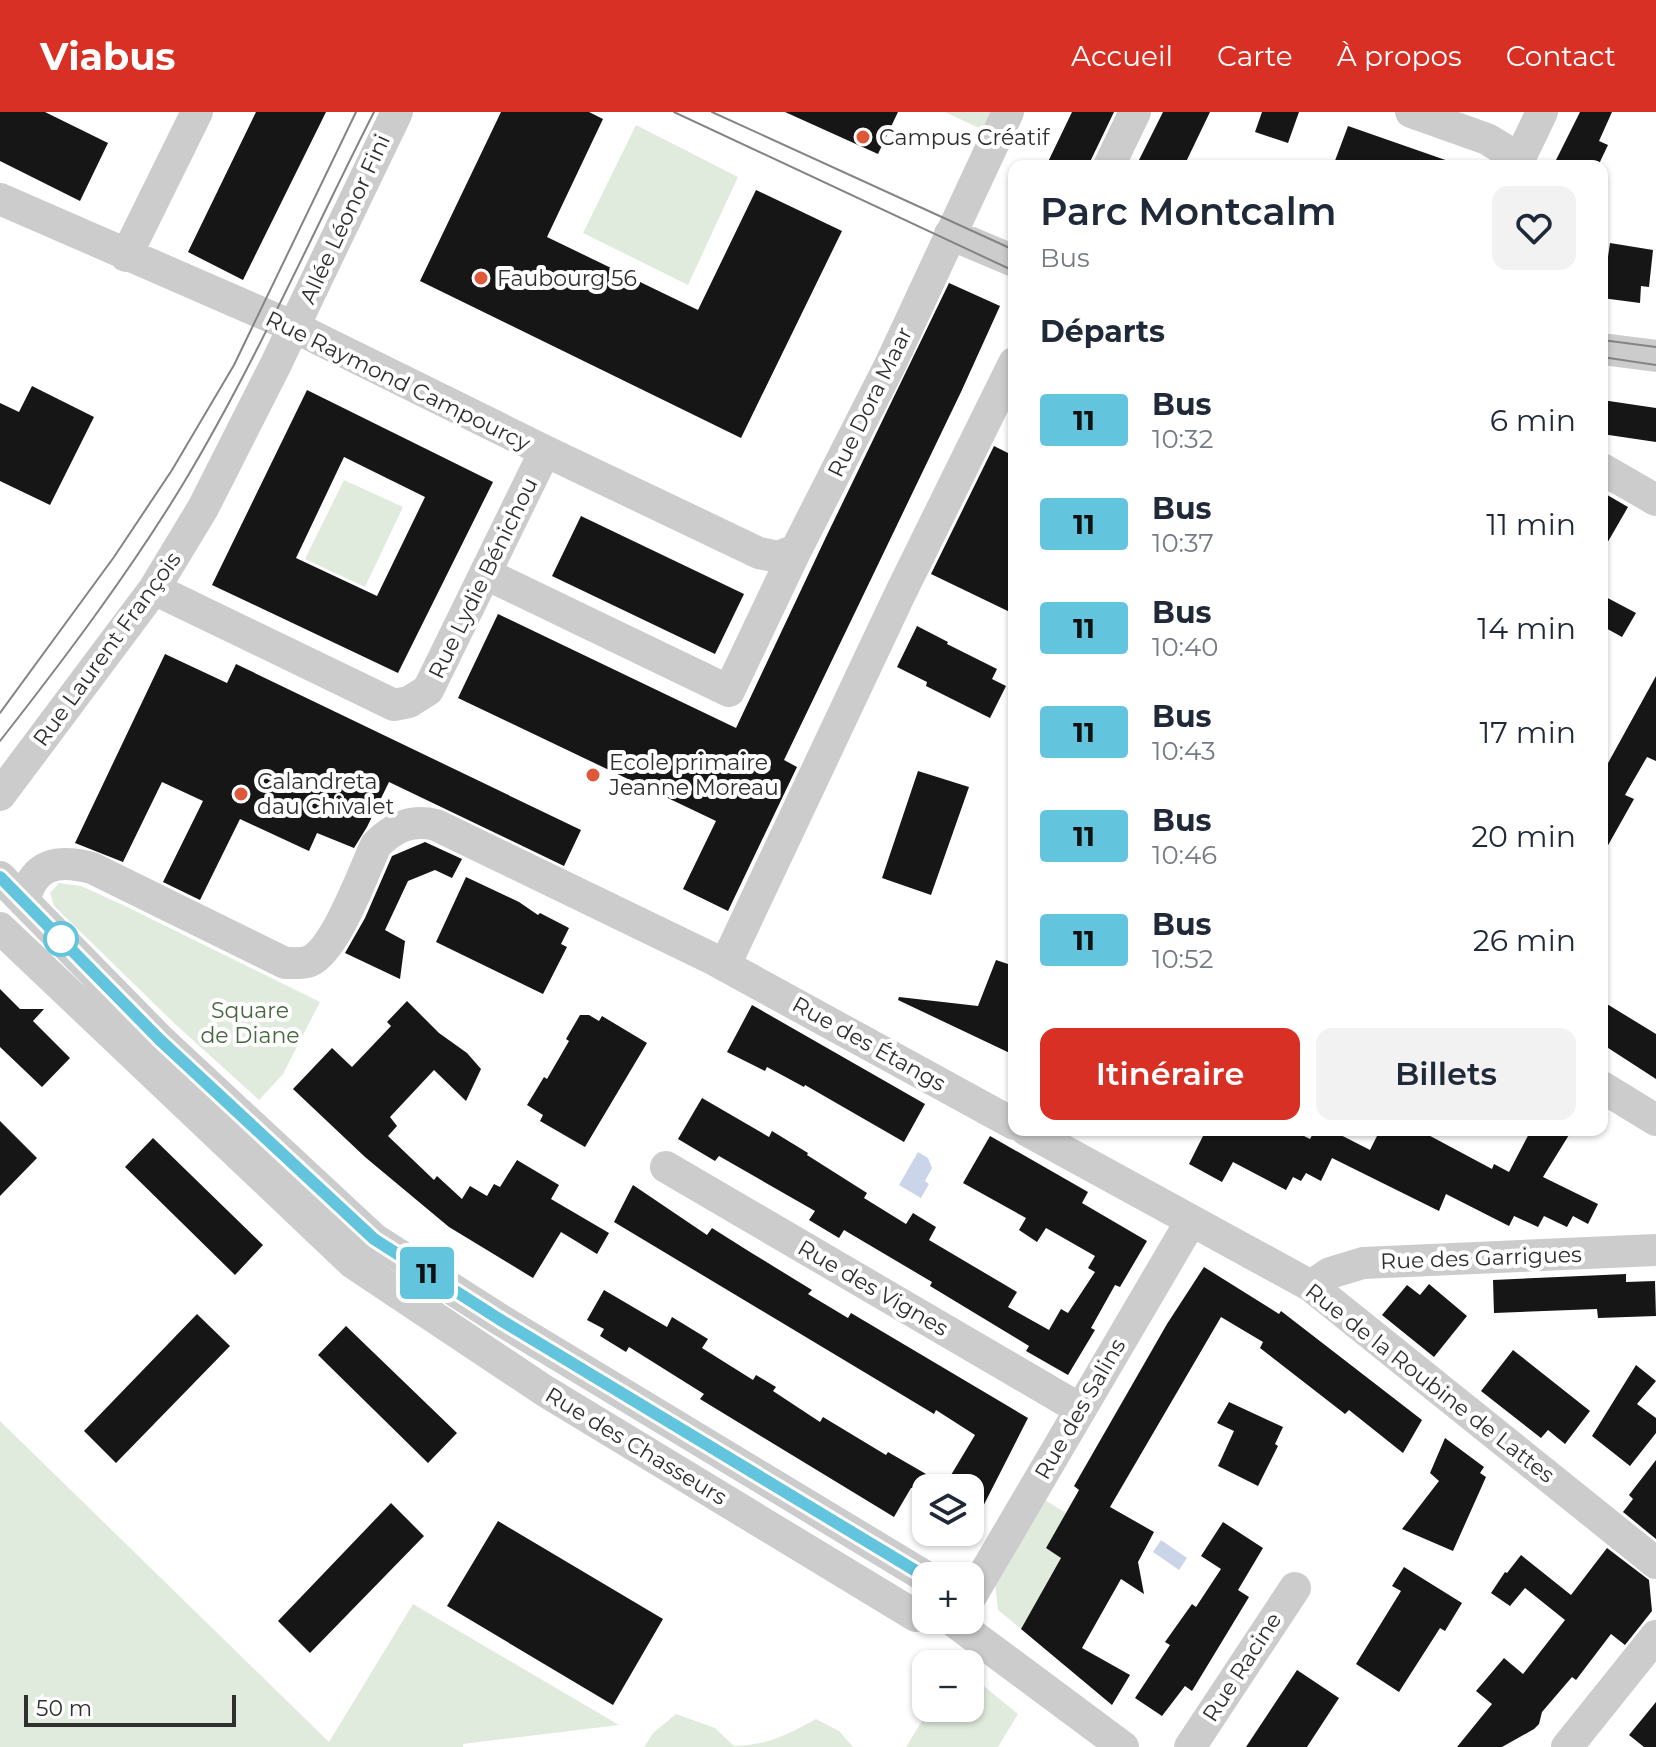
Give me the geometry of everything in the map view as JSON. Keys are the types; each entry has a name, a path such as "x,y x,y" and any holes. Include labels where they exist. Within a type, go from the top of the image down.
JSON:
{"street":[{"path":"126,256 197,112"},
{"name":"Allée Léonor Fini","path":"294,327 397,112"},
{"name":"Rue Dora Maar","path":"486,574 729,691 890,365 1008,112"},
{"path":"1112,160 1135,112"},
{"path":"1411,112 1487,139 1519,160 1542,112"},
{"name":"Rue Raymond Campourcy","path":"0,199 294,327 759,553 778,557 796,550"},
{"path":"950,234 1008,258"},
{"name":"Rue Laurent François","path":"0,795 154,589 203,508 294,327"},
{"path":"1608,350 1656,356"},
{"path":"725,965 900,594 1008,375"},
{"name":"Rue Lydie Bénichou","path":"154,589 394,705 409,702 428,690 545,451"},
{"path":"1608,472 1656,500"},
{"name":"Rue des Étangs","path":"24,901 29,882 43,870 72,863 92,868 285,963 307,963 320,955 333,937 376,845 396,829 418,821 436,825 725,965 1008,1121"},
{"name":"Rue des Chasseurs","path":"0,877 163,1064 353,1263 545,1391 912,1614"},
{"name":"Rue des Chasseurs","path":"0,928 374,1239 512,1327 912,1569"},
{"path":"1608,1091 1656,1120"},
{"path":"1037,1136 1191,1221"},
{"name":"Rue des Vignes","path":"666,1167 1080,1409"},
{"name":"Rue de la Roubine de Lattes","path":"1191,1221 1311,1286 1656,1563"},
{"name":"Rue des Salins","path":"984,1564 1191,1221"},
{"path":"353,1263 374,1239"},
{"name":"Rue des Garrigues","path":"1311,1286 1330,1273 1363,1263 1656,1250"},
{"name":"Rue Racine","path":"1190,1747 1295,1588"},
{"name":"Rue des Chasseurs","path":"977,1634 1123,1747"},
{"path":"1567,1747 1656,1636"}],"green space":[{"path":"945,112 991,112 983,130"},
{"path":"636,125 738,177 688,285 583,233"},
{"path":"344,480 403,507 365,587 305,559"},
{"name":"Square de Diane","path":"59,883 81,886 123,905 320,1002 283,1074 259,1100 175,1024 54,906 50,893"},
{"path":"0,1421 329,1742 413,1604 619,1725 463,1744 463,1747 0,1747"},
{"path":"1045,1500 1066,1513 1046,1548 1061,1558 1021,1629 998,1610 995,1583"},
{"path":"984,1686 1018,1714 998,1747 906,1747 921,1722 984,1722"},
{"path":"676,1714 715,1728 734,1746 777,1738 816,1719 839,1731 853,1747 644,1747 653,1733"}],"water":[{"path":"918,1152 928,1158 932,1168 925,1181 929,1184 921,1198 899,1185"},
{"path":"1161,1540 1187,1558 1179,1570 1153,1552"}],"building":[{"path":"0,112 45,112 108,143 80,201 0,161"},
{"path":"256,112 326,112 243,280 188,252"},
{"name":"Faubourg 56","path":"501,112 589,112 603,119 547,237 698,310 756,190 842,231 741,438 420,281"},
{"name":"Campus Créatif","path":"785,112 898,112 878,154"},
{"path":"1072,112 1114,112 1091,160 1049,160"},
{"path":"1163,112 1210,112 1187,160 1139,160"},
{"path":"1262,112 1299,112 1288,143 1255,132"},
{"path":"1580,112 1612,112 1599,141 1608,145 1601,160 1556,160"},
{"path":"1348,126 1445,160 1335,160"},
{"path":"1610,243 1653,250 1649,287 1641,286 1640,303 1608,299"},
{"path":"949,283 1000,306 784,760 797,767 728,911 683,889 716,821 458,698 498,614 736,728"},
{"path":"32,386 94,417 50,505 0,481 0,403 19,412"},
{"path":"307,390 493,482 398,673 212,585","holes":["344,457 425,497 377,596 296,558"]},
{"path":"1608,401 1656,408 1656,442 1608,435"},
{"path":"994,446 1008,453 1008,611 931,574"},
{"path":"1608,495 1628,507 1608,542"},
{"path":"581,516 744,594 715,654 552,576"},
{"path":"1608,598 1636,613 1622,637 1608,629"},
{"path":"917,626 997,669 992,679 1006,686 990,718 926,686 927,682 897,667"},
{"name":"Calandreta dau Chivalet","path":"165,654 227,683 236,664 581,830 564,866 389,782 354,848 317,833 309,851 240,819 200,900 163,882 203,801 162,782 123,862 75,843"},
{"path":"1656,676 1656,761 1647,757 1625,795 1634,799 1608,845 1608,763"},
{"path":"918,771 969,787 931,895 882,878"},
{"path":"425,842 462,859 452,878 435,870 408,881 385,930 405,941 400,979 345,953 365,918 392,856"},
{"path":"466,877 569,928 561,944 567,947 543,994 436,942"},
{"path":"996,960 1008,964 1008,1052 898,1000 899,997 978,1006"},
{"path":"0,989 20,1009 44,1009 33,1021 70,1058 42,1087 0,1047"},
{"path":"407,1001 481,1069 466,1101 434,1070 390,1117 397,1126 388,1136 434,1180 437,1176 462,1199 470,1186 487,1196 494,1184 500,1187 517,1160 559,1185 551,1199 609,1233 597,1254 561,1232 533,1278 449,1227 365,1157 293,1089 332,1048 352,1067 391,1026 387,1022"},
{"path":"752,1005 925,1104 904,1142 805,1085 767,1067 765,1071 727,1052"},
{"path":"1608,1005 1656,1034 1656,1079 1608,1048"},
{"path":"580,1015 589,1015 599,1021 602,1016 647,1043 585,1147 540,1121 543,1115 527,1105 544,1077 547,1079"},
{"path":"702,1098 769,1137 772,1131 808,1153 867,1193 864,1198 906,1224 913,1213 936,1227 929,1240 1017,1292 1008,1307 1049,1330 1061,1309 1068,1313 1095,1272 1088,1268 1095,1256 1046,1228 1037,1242 1019,1230 1026,1218 963,1183 990,1136 1088,1192 1082,1203 1147,1241 1120,1287 1115,1285 1091,1328 1095,1330 1068,1375 1026,1351 1029,1346 930,1286 932,1282 844,1230 839,1238 809,1220 815,1211 719,1156 715,1161 678,1139"},
{"path":"0,1121 37,1158 0,1196"},
{"path":"1203,1136 1304,1136 1310,1139 1312,1136 1343,1136 1370,1150 1377,1136 1430,1136 1492,1169 1494,1164 1509,1172 1528,1136 1568,1136 1543,1177 1598,1204 1588,1224 1573,1216 1567,1227 1544,1216 1538,1227 1514,1216 1509,1226 1446,1194 1439,1211 1332,1158 1321,1181 1306,1173 1301,1181 1293,1177 1286,1190 1233,1162 1222,1182 1189,1164"},
{"path":"153,1138 263,1245 235,1275 125,1167"},
{"path":"633,1185 707,1235 712,1228 812,1290 808,1294 848,1318 851,1313 1028,1418 984,1504 984,1474 952,1474 975,1435 936,1410 934,1414 614,1222"},
{"path":"1204,1267 1279,1314 1281,1311 1422,1420 1403,1453 1349,1410 1345,1414 1260,1348 1263,1342 1221,1317 1110,1507 1154,1532 1138,1562 1144,1594 1121,1579 1082,1648 1130,1675 1112,1705 1021,1629 1061,1558 1046,1548 1079,1490 1074,1486 1167,1324"},
{"path":"1626,1274 1626,1282 1655,1281 1656,1316 1598,1318 1597,1309 1494,1313 1493,1280"},
{"path":"1429,1284 1467,1316 1434,1357 1382,1315 1407,1285 1420,1295"},
{"path":"604,1290 667,1327 672,1317 708,1339 702,1348 753,1380 756,1375 776,1387 773,1391 820,1422 823,1417 886,1455 888,1452 926,1474 912,1474 912,1488 894,1517 700,1399 704,1394 629,1347 626,1352 600,1336 604,1329 587,1320"},
{"path":"197,1314 230,1346 116,1463 84,1431"},
{"path":"346,1326 457,1433 428,1463 318,1355"},
{"path":"1513,1350 1590,1411 1565,1444 1548,1430 1541,1438 1481,1391"},
{"path":"1636,1365 1656,1381 1637,1404 1656,1418 1656,1433 1630,1466 1592,1436"},
{"path":"1229,1402 1283,1427 1275,1444 1278,1446 1258,1486 1218,1466 1234,1431 1217,1423"},
{"path":"1445,1438 1484,1467 1480,1473 1486,1477 1453,1551 1402,1529 1439,1481 1430,1473"},
{"path":"1656,1460 1656,1539 1623,1512 1633,1499 1629,1495"},
{"path":"391,1503 424,1536 310,1653 278,1621"},
{"path":"498,1521 663,1619 613,1705 447,1606"},
{"path":"1223,1522 1263,1548 1238,1590 1249,1597 1192,1691 1185,1686 1162,1716 1135,1698 1170,1645 1165,1642 1192,1604 1196,1607 1221,1569 1201,1556"},
{"path":"1607,1548 1649,1580 1652,1611 1625,1645 1611,1634 1576,1680 1572,1677 1542,1712 1534,1729 1502,1747 1457,1747 1492,1704 1476,1691 1504,1658 1523,1674 1565,1620 1525,1588 1510,1606 1491,1593 1505,1572 1521,1555 1571,1595"},
{"path":"1404,1567 1462,1603 1445,1631 1440,1628 1399,1692 1356,1664 1401,1591 1392,1586"},
{"path":"1297,1670 1339,1698 1307,1747 1246,1747"},
{"path":"1656,1702 1656,1747 1644,1747 1629,1735"}],"tram line":[{"path":"0,713 114,557 172,470 234,365 356,112"},
{"path":"0,741 96,615 183,484 258,346 374,112"},
{"path":"674,112 1008,268"},
{"path":"712,112 1008,247"},
{"path":"1608,341 1656,347"},
{"path":"1608,358 1656,365"}],"bus line":[{"name":"11","path":"0,877 160,1040 374,1239 499,1319 912,1569"}],"place":[{"name":"Campus Créatif","path":"863,137"},
{"name":"Faubourg 56","path":"481,278"},
{"name":"Ecole primaire Jeanne Moreau","path":"593,775"},
{"name":"Calandreta dau Chivalet","path":"241,794"}]}
